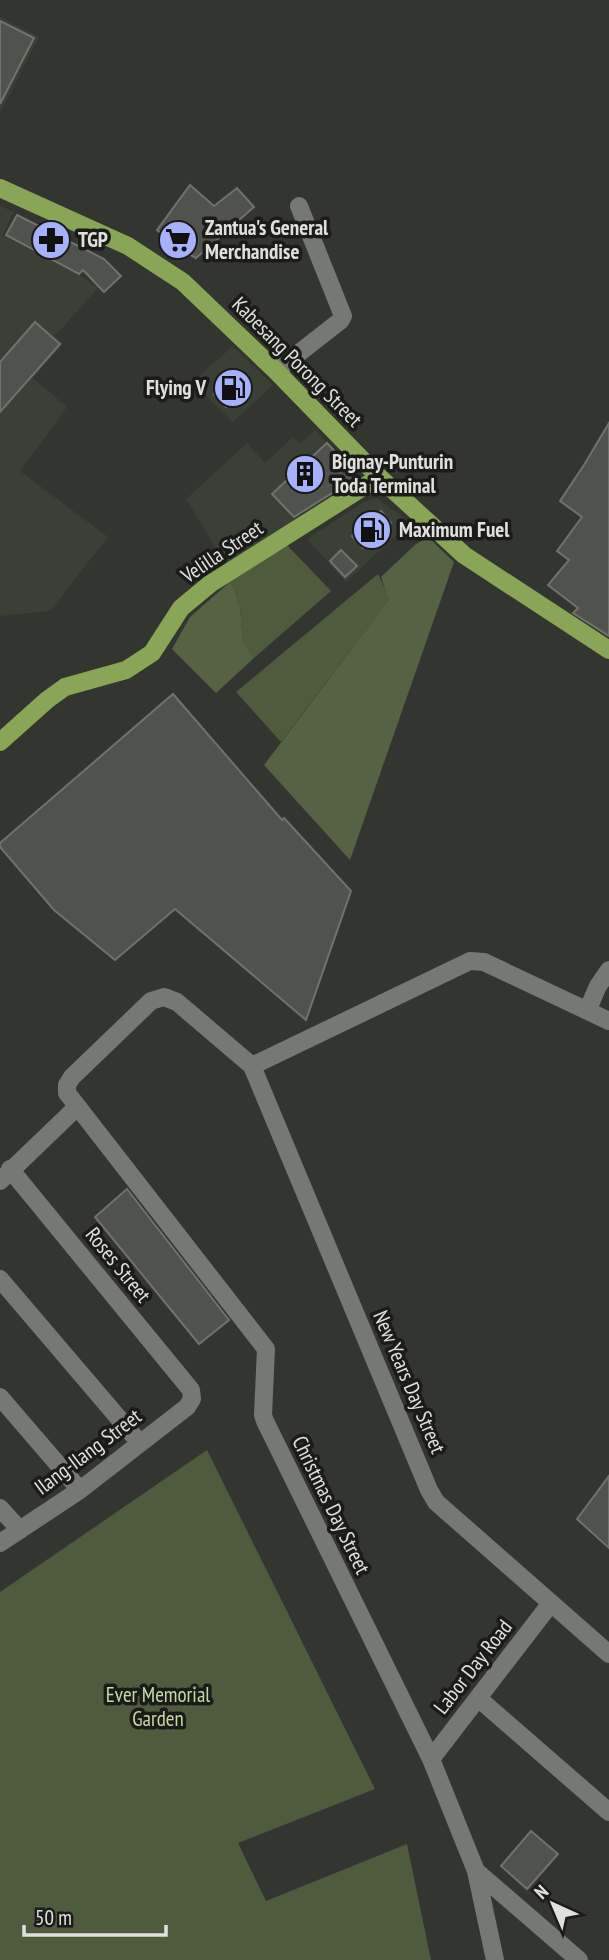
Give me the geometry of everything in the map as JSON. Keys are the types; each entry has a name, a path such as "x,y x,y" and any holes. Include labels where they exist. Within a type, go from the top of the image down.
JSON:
{"main road":[{"name":"Kabesang Porong Street","path":"0,188 128,246 153,261 205,302 379,477 464,555 609,650"},
{"name":"Velilla Street","path":"0,742 65,687 126,670 152,653 181,608 210,584 379,477"}],"street":[{"path":"276,371 343,316 299,206"},
{"path":"5,1175 76,1108 67,1093 67,1085 72,1077 151,1001 164,997 177,1003 252,1066 470,961 484,962 609,1021"},
{"path":"587,1009 609,970"},
{"name":"New Years Day Street","path":"252,1066 436,1502 609,1654"},
{"name":"Christmas Day Street","path":"76,1108 266,1349 265,1421 431,1759 476,1871 495,1960"},
{"name":"Roses Street","path":"5,1175 191,1390"},
{"path":"0,1279 139,1442"},
{"name":"Ilang-Ilang Street","path":"0,1543 80,1490 187,1407 192,1399 191,1390"},
{"path":"0,1397 80,1490"},
{"path":"0,1507 20,1530"},
{"name":"Labor Day Road","path":"431,1759 551,1604"},
{"path":"478,1698 609,1812"},
{"path":"476,1871 579,1960"}],"shaded area":[{"path":"0,17 39,37 0,113"},
{"path":"0,206 14,212 2,235 79,275 98,288 55,336 63,344 33,378 67,407 20,471 108,537 50,611 0,616"},
{"path":"233,346 273,385 233,422 192,382"},
{"path":"315,430 327,443 273,494 296,519 226,565 186,499 247,443 265,463 293,437 300,444"},
{"path":"376,498 410,522 346,582 307,539 362,503"}],"green space":[{"path":"428,537 454,562 350,860 264,765 389,600 381,577 416,544"},
{"path":"286,544 331,591 254,658 243,643 240,607 231,581"},
{"path":"378,574 390,599 281,742 236,692"},
{"path":"231,581 240,607 243,642 254,658 216,693 172,649 190,617"},
{"name":"Ever Memorial Garden","path":"207,1450 375,1789 238,1843 266,1901 407,1844 431,1960 0,1960 0,1592"}],"building":[{"path":"0,21 34,38 0,104"},
{"path":"190,185 214,206 237,188 254,207 196,258 157,230"},
{"path":"17,215 104,259 121,276 104,292 83,270 79,274 6,235"},
{"path":"35,322 60,344 0,412 0,362"},
{"name":"Flying V","path":"239,370 251,382 226,407 214,394"},
{"path":"609,423 609,636 573,613 578,608 548,585 569,560 557,551 582,517 560,501"},
{"path":"327,443 356,474 356,478 294,517 272,494"},
{"name":"Maximum Fuel","path":"381,511 391,523 363,548 352,536"},
{"path":"341,550 357,566 345,577 330,561"},
{"path":"173,694 282,820 284,818 351,891 306,1020 175,909 115,960 54,910 0,847 0,843"},
{"path":"127,1189 229,1320 199,1344 95,1217"},
{"path":"609,1476 609,1548 577,1519"},
{"path":"531,1831 558,1854 527,1889 501,1866"}],"place":[{"name":"TGP","path":"51,240"},
{"name":"Zantua's General Merchandise","path":"178,240"},
{"name":"Flying V","path":"233,388"},
{"name":"Bignay-Punturin Toda Terminal","path":"305,474"},
{"name":"Maximum Fuel","path":"372,530"}]}
